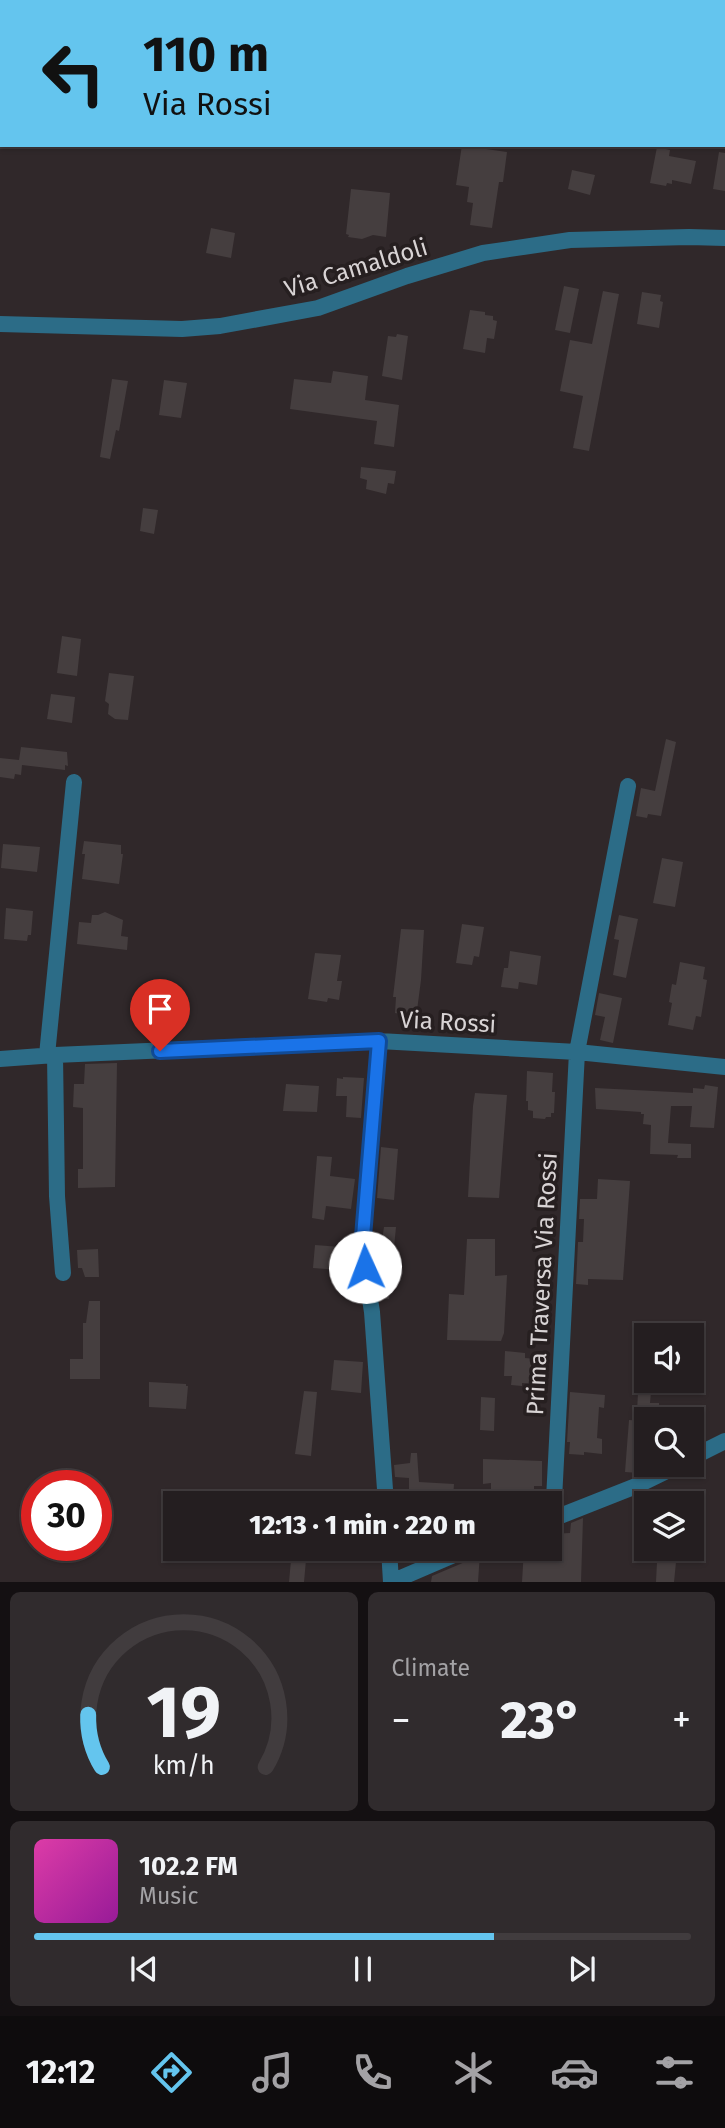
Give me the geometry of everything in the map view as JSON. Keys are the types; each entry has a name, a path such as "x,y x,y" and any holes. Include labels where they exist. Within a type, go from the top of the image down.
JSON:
{"street":[{"name":"Via Camaldoli","path":"0,324 182,329 220,326 318,308 407,275 482,253 570,240 725,238"},
{"path":"64,1273 57,1196 51,1055 74,782"},
{"name":"Prima Traversa Via Rossi","path":"553,1491 578,1052 628,786"},
{"path":"379,1041 362,1249 372,1312 385,1491"},
{"name":"Via Rossi","path":"0,1059 379,1041 578,1052 725,1068"},
{"path":"704,1452 725,1441"},
{"path":"562,1516 654,1477"},
{"path":"390,1561 391,1582 440,1561"}],"building":[{"path":"462,147 507,152 492,228 470,225 473,203 467,202 469,187 456,185"},
{"path":"657,147 670,150 669,156 696,161 691,184 672,180 672,184 667,183 666,186 650,183"},
{"path":"719,152 725,153 725,191 713,189"},
{"path":"572,170 595,175 590,195 568,189"},
{"path":"351,189 390,193 386,237 348,237 346,234"},
{"path":"211,228 235,233 231,258 206,253"},
{"path":"564,286 579,289 570,333 555,330"},
{"path":"603,291 619,294 589,451 573,448 583,396 560,391 570,340 592,344"},
{"path":"642,292 661,295 660,301 663,302 659,328 637,324"},
{"path":"470,310 485,312 485,315 493,316 493,320 497,321 494,339 487,338 485,353 463,349"},
{"path":"397,334 408,336 402,380 382,376 388,336 396,337"},
{"path":"333,371 368,376 365,400 399,405 394,447 374,444 377,421 290,409 294,379 331,383"},
{"path":"112,379 128,381 119,431 116,430 110,459 100,457"},
{"path":"164,380 187,383 181,418 159,415"},
{"path":"361,467 396,471 394,484 388,483 386,494 366,489 367,480 360,478"},
{"path":"143,508 158,510 154,534 140,531"},
{"path":"62,636 81,639 77,676 57,673"},
{"path":"109,673 134,676 128,720 115,719 108,714 109,704 105,701"},
{"path":"51,694 75,697 72,723 47,719"},
{"path":"666,739 676,742 661,816 636,816 641,788 655,791"},
{"path":"21,747 67,752 68,766 65,765 65,770 22,765 21,775 15,774 14,779 0,777 0,758 19,760"},
{"path":"84,841 121,845 123,854 119,884 82,879"},
{"path":"3,844 40,847 37,872 1,868"},
{"path":"662,858 683,862 675,907 653,903"},
{"path":"6,908 33,911 31,935 28,935 27,941 4,939"},
{"path":"105,912 123,920 121,936 128,937 127,950 77,944 79,922 91,923 92,915"},
{"path":"619,915 638,919 626,978 613,975 619,940 614,939"},
{"path":"462,924 484,927 479,957 474,956 472,965 456,963"},
{"path":"401,929 424,930 416,1018 395,1013 396,997 393,997"},
{"path":"510,951 541,956 537,985 519,982 518,989 501,987 504,968 508,968"},
{"path":"315,953 341,955 337,981 342,981 339,1000 328,998 327,1002 308,999"},
{"path":"680,962 705,967 703,979 707,980 701,1017 696,1016 693,1030 668,1025 672,984 676,985"},
{"path":"599,993 622,998 613,1043 600,1040 605,1017 595,1015"},
{"path":"117,1063 115,1187 78,1188 78,1169 83,1169 83,1108 73,1107 74,1084 84,1084 85,1064"},
{"path":"527,1071 553,1073 552,1092 555,1092 554,1113 551,1113 551,1117 533,1118 533,1111 528,1110"},
{"path":"337,1078 364,1078 361,1118 346,1117 347,1096 336,1096"},
{"path":"286,1084 319,1086 317,1112 283,1111"},
{"path":"705,1085 718,1087 714,1128 690,1127 692,1106 671,1106 668,1143 691,1144 691,1158 650,1154 651,1125 643,1124 644,1114 641,1112 596,1109 595,1088 693,1093 693,1088 704,1089"},
{"path":"475,1093 507,1095 499,1198 468,1197"},
{"path":"381,1147 398,1149 394,1200 377,1198"},
{"path":"317,1156 332,1157 330,1176 355,1179 351,1209 326,1206 324,1220 312,1218"},
{"path":"598,1179 630,1181 623,1280 588,1279 588,1285 576,1284 578,1242 583,1242 584,1219 579,1219 580,1199 597,1199"},
{"path":"384,1227 396,1227 389,1299 380,1298 373,1249 373,1239 382,1240"},
{"path":"467,1239 495,1239 495,1276 507,1275 504,1333 501,1341 447,1340 449,1294 464,1295"},
{"path":"315,1245 341,1247 339,1270 313,1268"},
{"path":"98,1249 99,1277 85,1277 82,1268 78,1268 77,1250"},
{"path":"89,1301 100,1301 100,1379 70,1379 70,1359 83,1359 83,1323 86,1323"},
{"path":"505,1351 525,1353 525,1358 538,1359 537,1384 511,1385 512,1376 504,1376"},
{"path":"334,1360 363,1362 361,1393 331,1390"},
{"path":"149,1382 186,1384 186,1409 149,1407"},
{"path":"304,1391 317,1392 311,1456 295,1454"},
{"path":"570,1392 605,1395 604,1408 599,1407 597,1438 602,1439 602,1454 569,1454 570,1442 567,1442"},
{"path":"638,1393 651,1393 650,1403 659,1403 659,1407 637,1407"},
{"path":"481,1397 495,1398 494,1431 480,1430"},
{"path":"629,1420 634,1420 634,1473 625,1472"},
{"path":"411,1453 417,1453 419,1482 454,1484 454,1491 409,1491 409,1478 395,1477 394,1465 410,1463"},
{"path":"483,1459 542,1461 542,1486 534,1486 534,1491 491,1491 491,1483 483,1484"},
{"path":"583,1518 581,1582 522,1582 523,1561 562,1561 562,1533 570,1533 571,1523"},
{"path":"291,1561 306,1561 304,1582 289,1582"},
{"path":"467,1561 479,1561 478,1582 431,1582 432,1576"},
{"path":"670,1561 676,1562 674,1582 656,1582 657,1562 645,1562"}],"route":[{"path":"160,1051 379,1041 362,1249 365,1267"}]}
